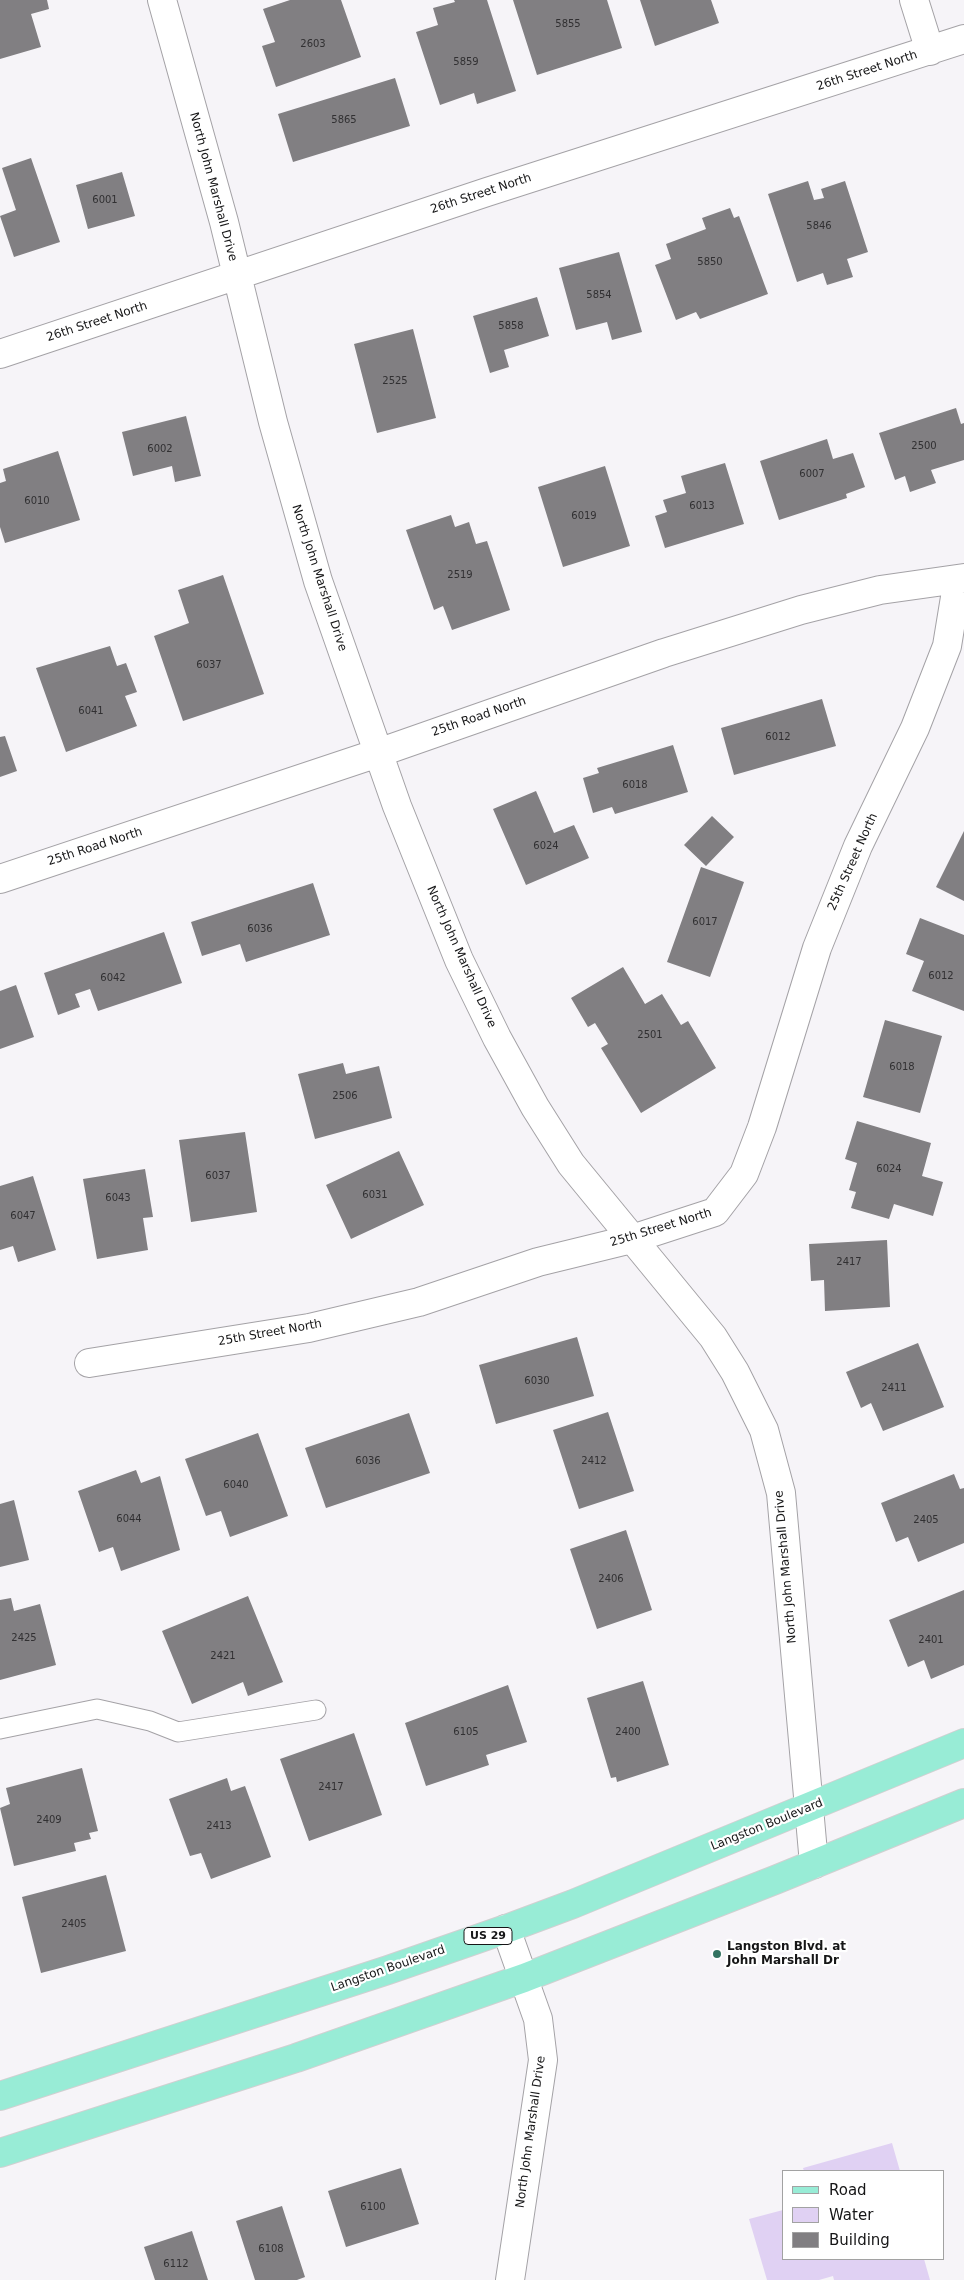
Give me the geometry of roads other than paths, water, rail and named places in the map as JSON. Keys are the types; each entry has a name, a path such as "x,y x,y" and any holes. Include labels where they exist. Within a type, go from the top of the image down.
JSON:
{"main road":[{"name":"Langston Boulevard","path":"0,2096 388,1970 506,1929 573,1904 964,1744"},
{"path":"0,2153 296,2058 524,1978 964,1803"}],"street":[{"name":"North John Marshall Drive","path":"162,0 237,275 298,515 318,581 378,753 418,860 459,960 497,1038 535,1107 571,1164 713,1337 736,1372 764,1430 781,1493 814,1864"},
{"path":"914,0 930,51"},
{"name":"26th Street North","path":"0,354 487,192 964,39"},
{"name":"25th Road North","path":"0,879 378,753 664,653 801,610 880,590 961,579"},
{"name":"25th Street North","path":"89,1363 309,1328 419,1302 538,1262 632,1239 716,1212 744,1174 762,1127 816,948 858,846 915,728 947,646 961,579"},
{"name":"North John Marshall Drive","path":"506,1929 538,2019 543,2060 510,2280"}],"lane":[{"path":"0,1729 97,1709 150,1721 178,1732 316,1710"}],"water":[{"path":"892,2143 900,2170 804,2170 803,2168"},
{"path":"782,2210 782,2260 924,2260 930,2280 834,2280 833,2276 819,2280 767,2280 749,2219"}],"place":[{"name":"Langston Blvd. at John Marshall Dr","path":"717,1954"}]}
